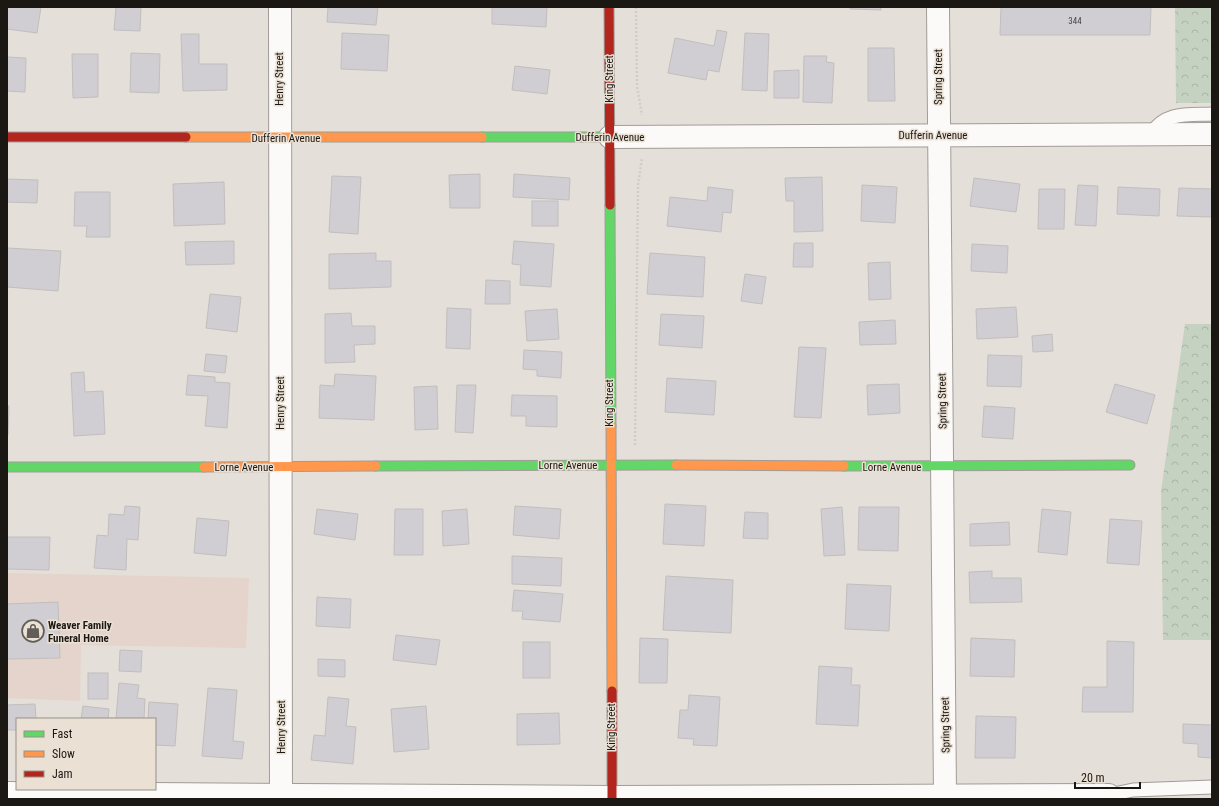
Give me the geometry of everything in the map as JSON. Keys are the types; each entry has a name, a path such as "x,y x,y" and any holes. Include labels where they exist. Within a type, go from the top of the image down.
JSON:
{"street":[{"name":"Henry Street","path":"280,7 281,798"},
{"name":"King Street","path":"609,7 609,465 612,798"},
{"name":"Spring Street","path":"938,7 945,795"},
{"name":"Dufferin Avenue","path":"7,137 279,138 1212,134"},
{"name":"Lorne Avenue","path":"7,467 635,465 942,467 1130,465"},
{"path":"7,793 281,798 612,798 945,795 1112,797"}],"lane":[{"path":"1151,134 1161,121 1172,116 1212,114"},
{"path":"1112,797 1133,790 1212,787"}],"path":[{"path":"635,465 638,185 642,166 642,107 637,86 636,7"}],"shaded area":[{"path":"7,573 249,578 246,648 81,645 80,701 7,698"}],"green space":[{"path":"1175,7 1212,7 1212,103 1176,103"},
{"path":"1185,324 1212,324 1212,640 1163,640 1161,491"}],"building":[{"path":"7,7 41,7 37,33 7,29"},
{"path":"116,7 141,7 140,31 114,30"},
{"path":"328,7 378,7 376,25 327,22"},
{"path":"492,7 547,7 546,27 492,24"},
{"path":"850,7 881,7 881,10 850,9"},
{"path":"1001,7 1151,7 1150,35 1000,35"},
{"path":"717,30 727,32 719,72 708,70 706,80 668,73 675,38 714,46"},
{"path":"342,33 389,35 387,71 341,69"},
{"path":"745,33 769,34 767,91 742,90"},
{"path":"181,34 199,34 199,64 227,64 227,90 183,91"},
{"path":"868,48 894,48 895,101 868,101"},
{"path":"131,53 160,54 159,93 130,92"},
{"path":"72,54 98,54 98,97 73,98"},
{"path":"804,56 827,56 826,62 834,63 832,103 803,102"},
{"path":"7,57 26,58 25,92 7,91"},
{"path":"515,66 550,70 547,94 512,90"},
{"path":"799,70 799,98 774,98 774,71"},
{"path":"480,174 480,208 450,208 449,175"},
{"path":"514,174 570,178 569,200 513,197"},
{"path":"332,176 361,177 358,234 329,232"},
{"path":"822,177 823,231 794,232 794,201 786,201 785,178"},
{"path":"974,178 1020,184 1016,212 970,206"},
{"path":"7,179 38,180 37,203 7,202"},
{"path":"224,182 225,224 174,226 173,184"},
{"path":"862,185 897,187 895,223 861,221"},
{"path":"1078,185 1098,186 1096,226 1075,225"},
{"path":"708,187 733,190 731,213 723,212 721,232 667,226 670,197 707,201"},
{"path":"1118,187 1160,189 1159,216 1117,214"},
{"path":"1179,188 1212,189 1212,217 1177,216"},
{"path":"1039,189 1065,189 1064,229 1038,229"},
{"path":"75,192 110,192 110,237 86,237 87,226 74,226"},
{"path":"532,201 558,201 558,226 532,226"},
{"path":"234,241 234,264 186,265 185,242"},
{"path":"514,241 554,244 551,287 520,285 521,265 512,264"},
{"path":"794,243 813,243 813,267 793,267"},
{"path":"972,244 1008,246 1007,273 971,271"},
{"path":"7,248 61,251 58,291 7,287"},
{"path":"376,253 376,261 391,261 391,287 329,289 329,254"},
{"path":"650,253 705,257 703,297 647,294"},
{"path":"890,262 891,299 869,300 868,263"},
{"path":"745,274 766,277 762,304 741,301"},
{"path":"486,280 510,281 510,304 485,304"},
{"path":"210,294 241,297 237,332 206,328"},
{"path":"1016,307 1018,337 977,339 976,309"},
{"path":"447,308 471,309 470,349 446,348"},
{"path":"557,309 559,339 527,341 525,311"},
{"path":"351,313 352,326 375,326 375,344 354,345 355,362 325,363 325,314"},
{"path":"661,314 704,316 702,348 659,345"},
{"path":"895,320 896,344 860,345 859,322"},
{"path":"1052,334 1053,351 1033,352 1032,336"},
{"path":"799,347 826,348 821,418 794,417"},
{"path":"524,350 562,352 561,378 537,376 537,370 523,369"},
{"path":"206,354 227,356 225,373 204,371"},
{"path":"988,355 1022,356 1021,387 987,386"},
{"path":"84,372 85,392 103,391 105,434 74,436 71,373"},
{"path":"335,374 376,376 374,420 319,418 320,385 334,386"},
{"path":"188,375 215,377 215,382 230,383 227,428 205,426 208,396 186,395"},
{"path":"667,378 716,381 714,415 665,412"},
{"path":"899,384 900,413 868,415 867,385"},
{"path":"1115,384 1155,395 1147,424 1106,412"},
{"path":"457,385 476,385 473,433 455,432"},
{"path":"437,386 438,429 415,430 414,387"},
{"path":"512,395 557,396 557,427 526,426 526,416 511,416"},
{"path":"7,406 9,406 8,435 7,435"},
{"path":"984,406 1015,408 1013,439 982,437"},
{"path":"665,504 706,506 704,546 663,544"},
{"path":"125,506 140,507 138,540 127,539 126,570 94,568 97,535 108,536 109,514 124,515"},
{"path":"515,506 561,509 559,539 513,535"},
{"path":"842,507 845,555 824,556 821,509"},
{"path":"859,507 899,507 898,551 858,550"},
{"path":"317,509 358,514 355,540 314,534"},
{"path":"395,509 423,509 423,555 394,555"},
{"path":"467,509 469,544 443,546 442,511"},
{"path":"1042,509 1071,512 1067,555 1038,552"},
{"path":"745,512 768,513 768,539 743,538"},
{"path":"197,518 229,521 226,556 194,553"},
{"path":"1110,519 1142,521 1139,565 1107,563"},
{"path":"1009,522 1010,545 970,546 970,524"},
{"path":"7,537 50,537 49,570 7,569"},
{"path":"512,556 562,558 561,586 512,584"},
{"path":"992,571 992,578 1021,578 1022,602 970,603 969,572"},
{"path":"666,576 733,580 731,633 663,630"},
{"path":"847,584 891,586 889,631 845,629"},
{"path":"514,590 563,594 560,622 522,619 523,611 512,611"},
{"path":"317,597 351,599 350,628 316,626"},
{"name":"Weaver Family Funeral Home","path":"58,602 60,658 7,659 7,604"},
{"path":"396,635 440,640 436,665 393,660"},
{"path":"640,638 668,639 667,683 639,683"},
{"path":"971,638 1015,640 1014,677 970,676"},
{"path":"1107,641 1134,642 1133,712 1082,712 1083,687 1107,687"},
{"path":"523,642 550,642 550,678 523,678"},
{"path":"120,650 142,651 141,672 119,671"},
{"path":"318,659 345,660 345,677 318,676"},
{"path":"819,666 852,668 851,685 860,685 858,726 816,724"},
{"path":"88,673 108,673 108,699 88,699"},
{"path":"119,683 139,685 137,698 145,699 144,718 116,718"},
{"path":"208,688 237,690 233,741 244,742 242,759 202,756"},
{"path":"689,695 720,697 717,746 693,745 694,739 678,738 680,710 688,710"},
{"path":"328,697 349,699 346,726 356,727 353,764 311,760 314,735 325,736"},
{"path":"149,702 178,704 175,746 156,745 156,718 148,718"},
{"path":"35,704 36,718 16,718 16,730 7,730 7,705"},
{"path":"83,706 109,709 108,718 81,718"},
{"path":"426,706 429,749 394,752 391,709"},
{"path":"559,713 560,744 517,745 517,714"},
{"path":"976,716 1016,717 1015,758 975,758"},
{"path":"1183,724 1212,725 1212,758 1198,757 1198,744 1183,743"}],"traffic: fast":[{"path":"482,137 610,137"},
{"path":"610,205 611,426"},
{"path":"376,466 676,465"},
{"path":"844,466 1130,465"},
{"path":"7,467 204,467"}],"traffic: slow":[{"path":"186,137 482,137"},
{"path":"611,426 612,691"},
{"path":"676,465 844,466"},
{"path":"204,467 376,466"}],"traffic: jam":[{"path":"609,7 610,205"},
{"path":"7,137 186,137"},
{"path":"612,691 612,799"}],"place":[{"name":"Weaver Family Funeral Home","path":"33,631"}]}
